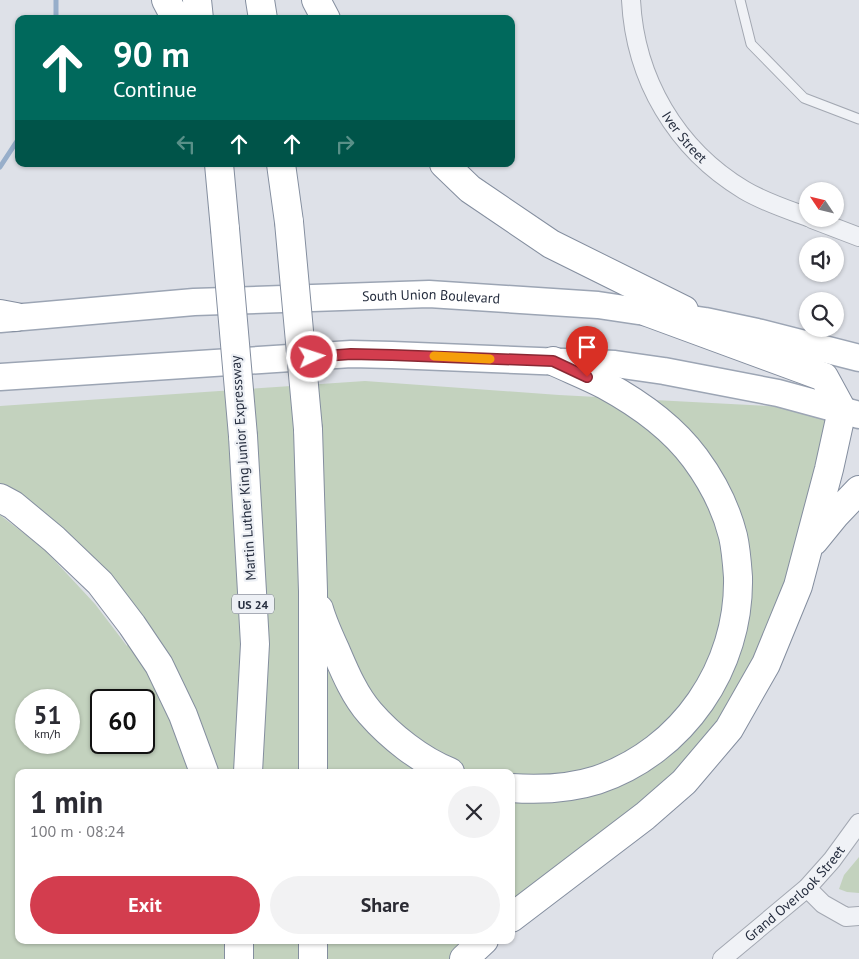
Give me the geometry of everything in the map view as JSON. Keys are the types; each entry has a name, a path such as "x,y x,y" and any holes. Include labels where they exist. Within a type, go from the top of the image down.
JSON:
{"highway":[{"path":"166,0 174,15"},
{"path":"197,0 199,15"},
{"path":"260,0 262,15"},
{"path":"316,0 324,15"},
{"name":"Martin Luther King Junior Expressway","path":"218,167 243,436 255,644 248,769"},
{"path":"281,167 289,222 308,429 314,591 314,769"},
{"path":"447,167 470,189 551,244 705,321"},
{"path":"515,915 645,816 684,782 728,729 766,664 798,586 829,469 850,413 824,377 647,312"},
{"path":"515,788 563,788 597,780 627,767 652,751 675,732 694,712 710,688 725,653 737,608 737,559 733,536 723,506 712,484 695,458 658,420 635,404 604,384 553,361"},
{"path":"808,547 859,490"},
{"path":"0,498 13,505 54,539 100,583 132,624 159,665 183,715 203,769"},
{"path":"314,591 321,617 342,666 369,712 392,735 441,769"},
{"path":"313,959 314,944"},
{"path":"464,959 480,944"}],"main road":[{"name":"South Union Boulevard","path":"5,316 194,302 429,294 598,305 647,312 705,321 757,332 859,358"},
{"path":"0,377 351,354 553,361 615,364 664,371 778,394 850,413"}],"street":[{"name":"Iver Street","path":"631,0 636,44 646,75 657,98 685,140 706,162 745,191 799,214"},
{"path":"836,228 859,237"},
{"name":"Grand Overlook Street","path":"722,959 807,888 832,860 859,823"},
{"path":"807,888 823,904 846,917 859,916"}],"lane":[{"path":"740,0 752,44 804,98 859,119"}],"green space":[{"path":"365,381 559,395 842,410 798,586 729,729 515,915 515,769 15,769 15,944 483,944 466,959 0,959 0,515 43,548 95,604 127,646 135,613 0,487 0,406"},
{"path":"859,857 859,893 839,889 844,875"}],"waterway":[{"path":"56,0 56,15"},
{"path":"0,167 15,144"}],"slow traffic":[{"path":"434,356 490,359"}],"route":[{"path":"312,357 351,354 553,361 587,377"}]}
